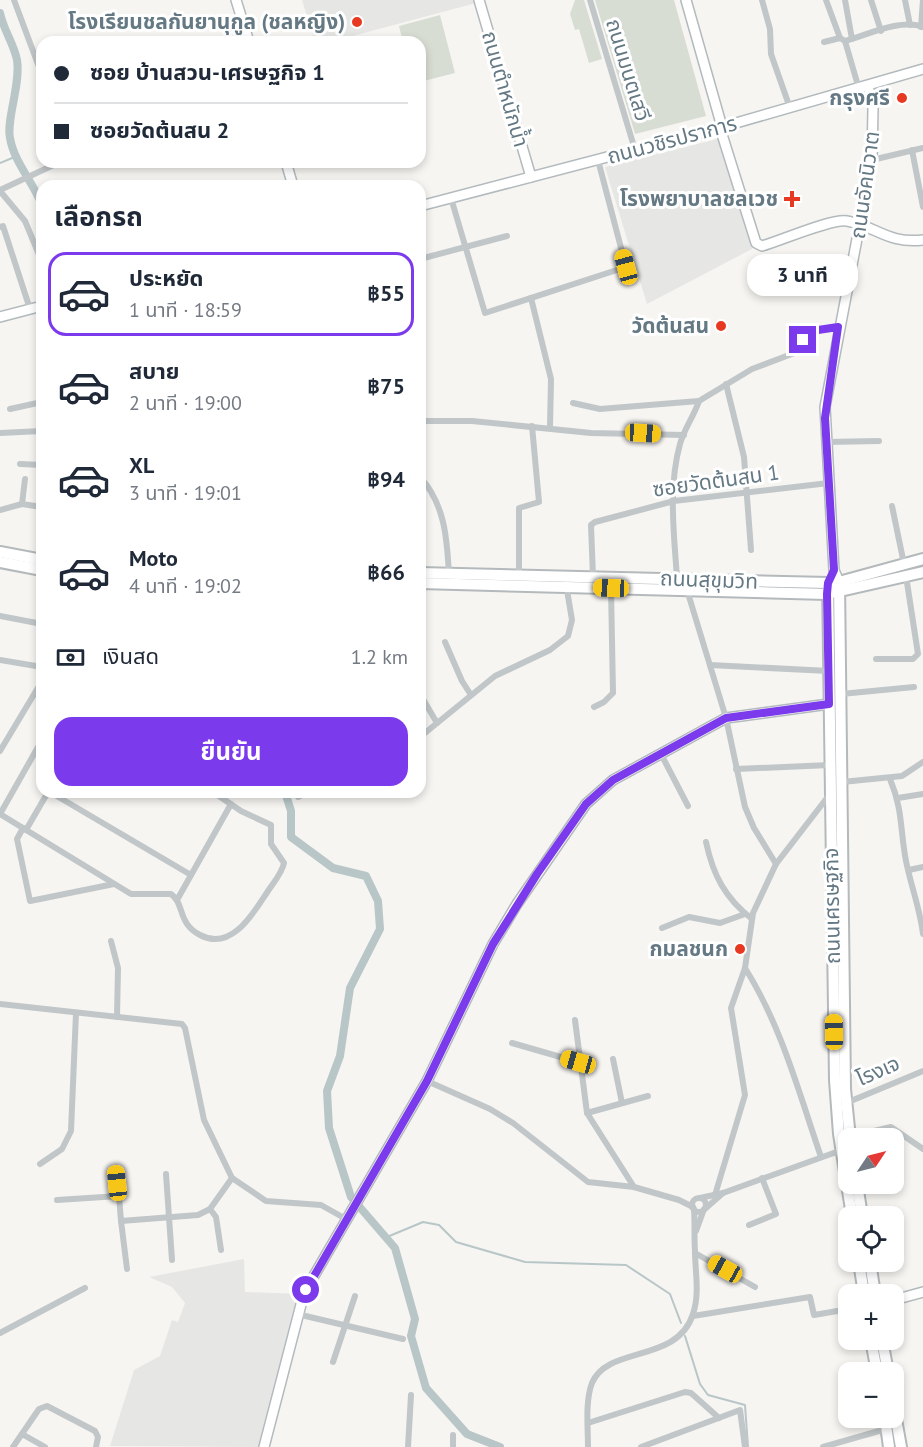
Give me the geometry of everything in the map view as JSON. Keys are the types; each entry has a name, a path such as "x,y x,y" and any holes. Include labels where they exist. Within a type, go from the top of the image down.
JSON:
{"main road":[{"path":"0,552 36,559"},
{"name":"ถนนสุขุมวิท","path":"426,584 566,582 593,577 677,578 833,588 923,559"},
{"path":"0,562 36,569"},
{"name":"ถนนสุขุมวิท","path":"426,573 519,575 611,588 687,590 833,588 923,572"},
{"name":"ถนนเศรษฐกิจ","path":"833,588 829,671 830,793 835,1080 840,1128"},
{"name":"ถนนเศรษฐกิจ","path":"833,588 841,694 848,1128"},
{"path":"898,1428 901,1447"},
{"path":"886,1430 889,1447"}],"street":[{"path":"14,0 36,59"},
{"path":"236,0 247,36"},
{"name":"ถนนตำหนักน้ำ","path":"479,0 531,177"},
{"name":"ถนนมนตเสวี","path":"590,0 635,150"},
{"path":"762,0 770,29 771,54 790,108"},
{"path":"826,0 846,39 863,87"},
{"path":"845,0 846,39"},
{"path":"871,0 880,31"},
{"path":"905,0 910,25"},
{"path":"824,42 910,25 922,27 923,0"},
{"path":"689,1 721,128 756,243 762,246 840,220 861,226 885,237 923,240"},
{"name":"ถนนวชิรปราการ","path":"426,204 721,128 923,69"},
{"name":"ถนนอัคนิวาต","path":"833,588 825,407 838,327 861,226 872,160 873,108 863,87"},
{"path":"872,160 923,148"},
{"path":"912,150 923,207"},
{"path":"452,198 485,313 626,267 598,160"},
{"path":"36,248 25,221 0,190 45,168"},
{"path":"0,226 3,226 30,309"},
{"path":"426,257 507,236"},
{"path":"531,298 551,379 550,428"},
{"path":"0,317 36,308"},
{"path":"573,403 600,409 699,401 752,369 797,352 806,337 818,330 838,327"},
{"path":"726,384 744,456 751,550"},
{"path":"677,578 675,464 684,435 699,401"},
{"path":"10,409 36,403"},
{"path":"426,421 472,421 591,433 684,435"},
{"path":"519,575 519,508 539,502 532,426"},
{"path":"0,433 36,431"},
{"path":"826,442 879,441"},
{"path":"20,464 36,465"},
{"path":"22,504 25,479"},
{"name":"ซอยวัดต้นสน 1","path":"593,577 591,525 674,501 829,483"},
{"path":"426,486 439,504 449,574"},
{"path":"0,510 22,504 36,506"},
{"path":"892,506 904,564"},
{"path":"876,659 913,659 918,654 906,576"},
{"path":"426,732 495,676 550,650 568,636 572,620 566,582"},
{"path":"594,707 613,693 611,588"},
{"path":"687,590 726,718 745,807 776,864"},
{"path":"0,616 36,623"},
{"path":"445,642 462,681 471,695"},
{"path":"0,660 36,666"},
{"path":"710,665 829,671"},
{"path":"841,694 914,687"},
{"path":"0,751 36,691"},
{"path":"426,704 437,723"},
{"path":"264,1447 304,1293 427,1081 493,944 564,833 598,791 726,718 829,704"},
{"path":"36,751 0,814 131,894 165,893 177,900 182,917 198,934 206,937 225,936 247,924 282,869 283,858 270,843 271,825 222,798"},
{"path":"661,754 688,806"},
{"path":"842,782 890,779 902,776 923,762"},
{"path":"736,769 830,765"},
{"path":"890,779 898,798 909,870 922,909 923,934"},
{"path":"715,1195 745,1095 730,1008 745,968 752,919 776,864 830,793"},
{"path":"898,798 923,794"},
{"path":"45,798 17,839 30,901 114,884"},
{"path":"59,798 191,875"},
{"path":"177,900 231,804"},
{"path":"706,842 714,874 722,889 752,919"},
{"path":"909,870 923,867"},
{"path":"662,928 688,917 720,923 745,914"},
{"path":"111,941 118,968 117,1017"},
{"path":"745,968 775,1025 821,1157"},
{"path":"0,1004 178,1024 185,1028 204,1120 232,1179 266,1201 321,1205 346,1219"},
{"path":"40,1164 62,1149 70,1131 76,1014"},
{"path":"575,1020 578,1062 587,1113 634,1187"},
{"path":"512,1044 578,1062"},
{"path":"614,1059 622,1103"},
{"name":"โรงเจ","path":"846,1102 923,1071"},
{"path":"427,1081 490,1109 513,1123 588,1182 634,1187 679,1200 700,1212 723,1193"},
{"path":"587,1113 648,1096"},
{"path":"904,1136 923,1149"},
{"path":"679,1200 723,1193 838,1151"},
{"path":"116,1170 127,1269"},
{"path":"166,1174 172,1260"},
{"path":"749,1225 776,1214 762,1178"},
{"path":"121,1221 198,1215 210,1209 232,1179"},
{"path":"57,1200 119,1196"},
{"path":"695,1234 705,1209 705,1201 698,1198"},
{"path":"588,1447 588,1411 592,1384 601,1370 628,1357 667,1346 678,1337 693,1316 698,1288 693,1203 698,1198"},
{"path":"210,1209 216,1217 220,1250"},
{"path":"695,1253 755,1287"},
{"path":"0,1333 84,1288"},
{"path":"904,1297 923,1292"},
{"path":"333,1362 343,1325 355,1296"},
{"path":"693,1316 810,1298 814,1315 838,1311"},
{"path":"297,1314 403,1339"},
{"path":"588,1424 686,1392 691,1393 719,1418"},
{"path":"408,1447 411,1395"},
{"path":"13,1447 39,1409 47,1406 95,1431 98,1437 96,1447"},
{"path":"641,1447 741,1410 744,1447"},
{"path":"823,1447 886,1430"},
{"path":"22,1434 45,1447"},
{"path":"453,1435 453,1447"}],"shaded area":[{"name":"โรงเรียนชลกันยานุกูล (ชลหญิง)","path":"302,0 479,0 480,2 352,36 313,36"},
{"path":"575,0 584,0 602,59 589,63 579,29 575,30 570,14"},
{"path":"595,0 674,0 706,116 635,134"},
{"path":"440,15 455,73 426,80 426,36 402,36 399,26"},
{"path":"721,138 752,249 647,304 605,167"},
{"path":"244,1259 245,1292 302,1294 260,1447 110,1446 134,1370 160,1356 172,1320 178,1322 185,1303 172,1287 149,1277"}],"waterway":[{"path":"0,13 14,48 18,70 9,130 10,138 15,155 36,192"},
{"path":"0,163 17,156"},
{"path":"287,798 291,811 291,837 333,868 366,876 378,901 380,929 350,988 340,1056 327,1091 329,1128 351,1197 395,1248 415,1319 411,1336 426,1388 467,1434 500,1447"},
{"path":"387,1237 423,1222 439,1225 456,1242 525,1262 626,1265 670,1294 681,1323"},
{"path":"685,1336 700,1384 708,1395 745,1405 748,1447"}],"place":[{"name":"โรงเรียนชลกันยานุกูล (ชลหญิง)","path":"357,22"},
{"name":"กรุงศรี","path":"902,98"},
{"name":"โรงพยาบาลชลเวช","path":"792,199"},
{"name":"วัดต้นสน","path":"721,326"},
{"name":"กมลชนก","path":"740,949"}],"route":[{"path":"306,1290 427,1081 493,944 564,833 586,804 613,780 726,718 829,704 827,594 828,583 834,570 825,407 838,327 818,330 803,340"}]}
